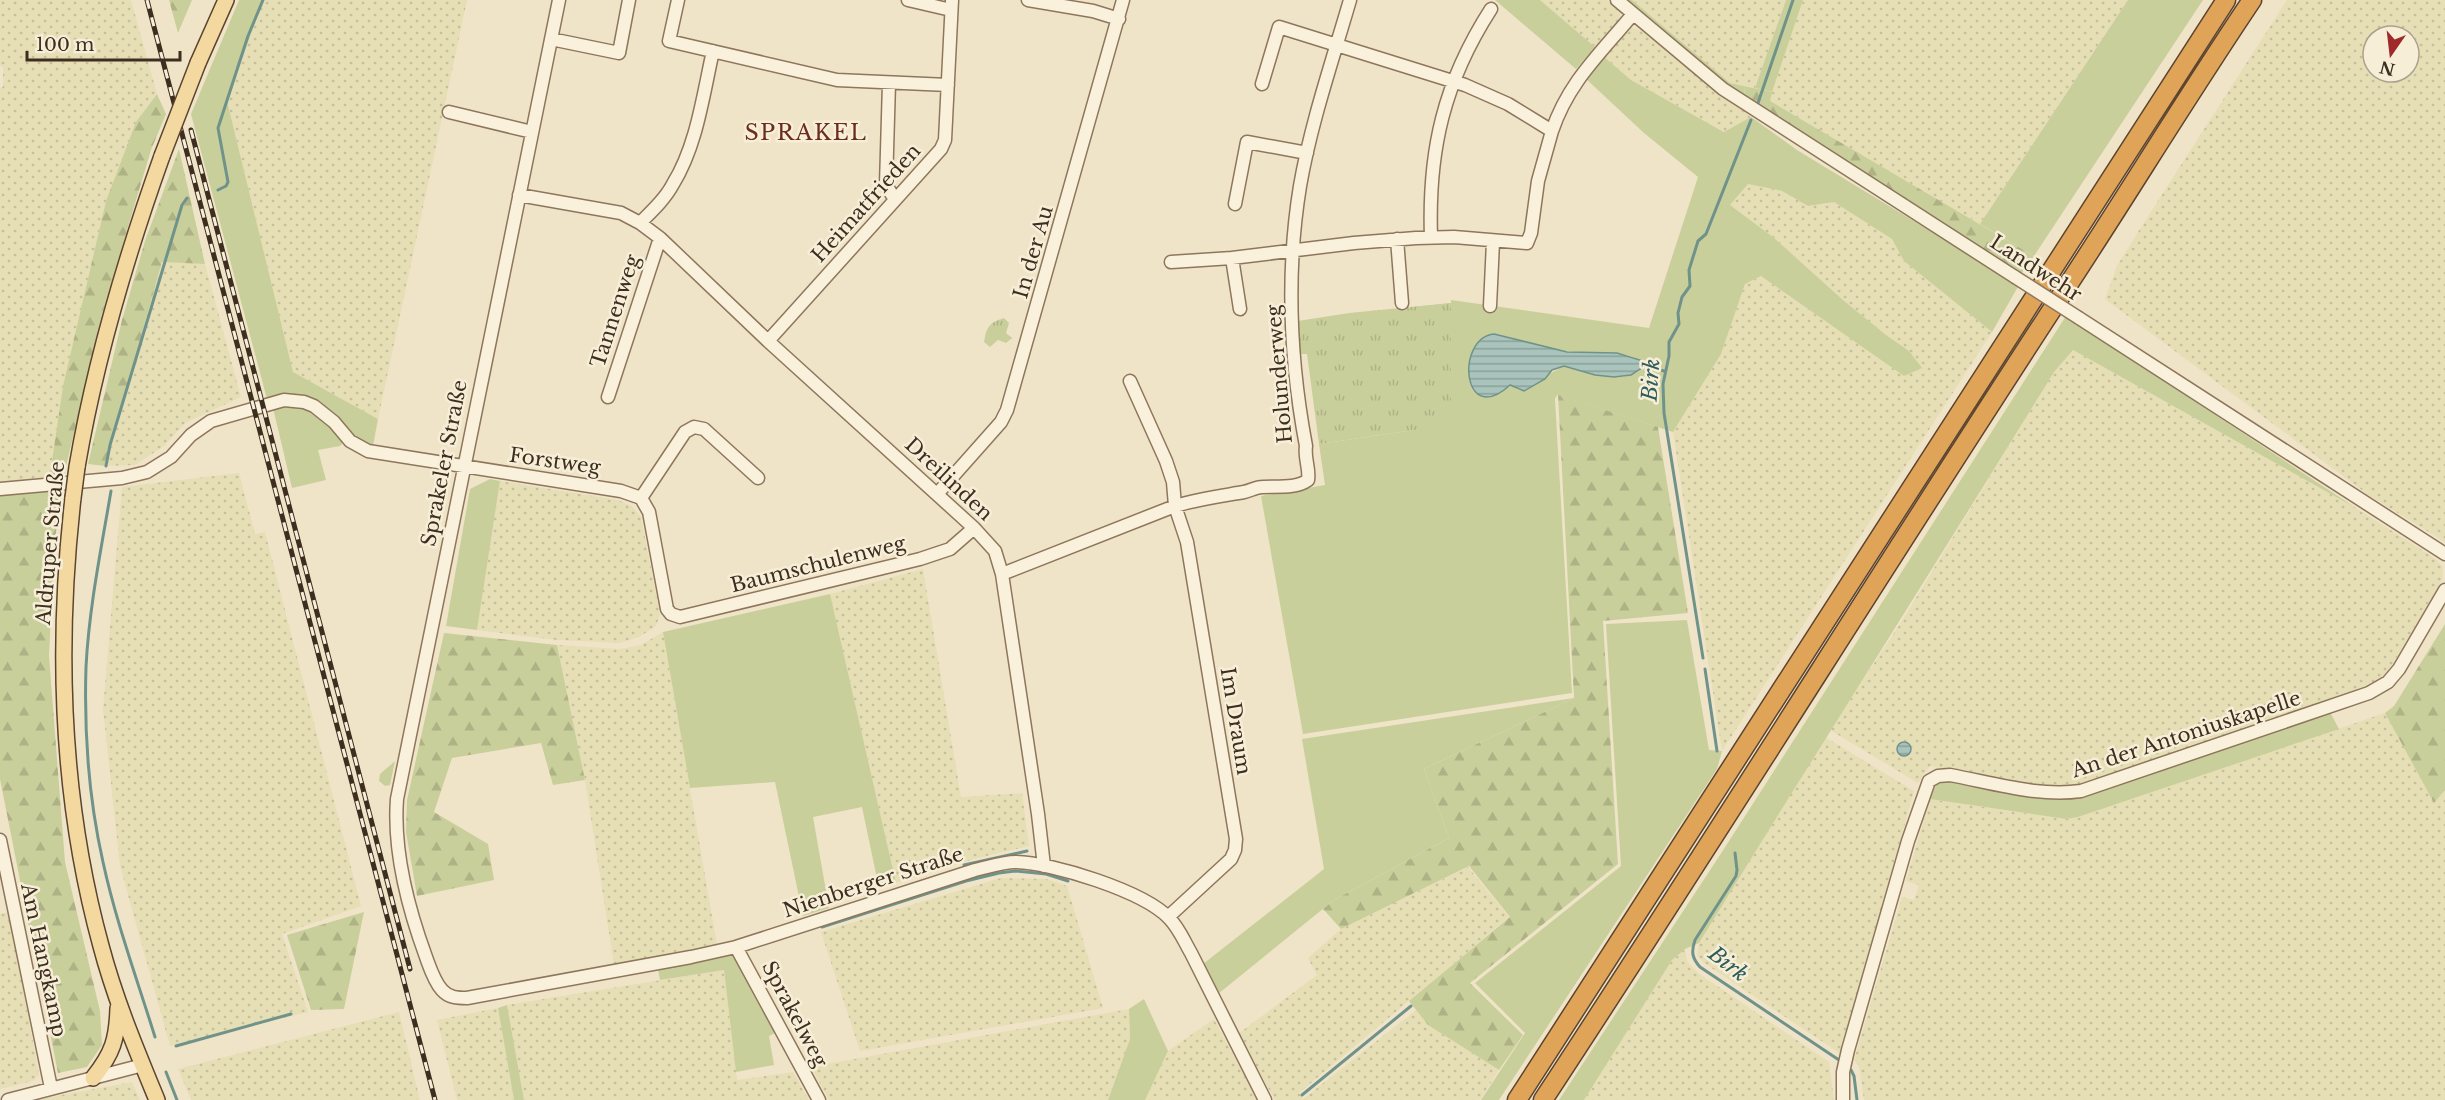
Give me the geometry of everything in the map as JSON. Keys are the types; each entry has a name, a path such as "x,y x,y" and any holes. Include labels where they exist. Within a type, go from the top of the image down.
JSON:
{"highway":[{"path":"1517,1100 2226,0"},
{"path":"1542,1100 1993,398 2068,286 2178,111 2252,0"}],"main road":[{"name":"Aldruper Straße","path":"157,1100 118,1002 87,891 68,766 64,704 63,622 67,548 77,467 90,399 110,319 162,156 198,63 226,0"},
{"path":"93,1078 107,1061 115,1044 118,1002"}],"street":[{"name":"Sprakeler Straße","path":"418,934 399,851 397,799 558,0"},
{"path":"550,39 619,53 629,0"},
{"path":"678,0 669,41 837,80 948,85"},
{"path":"908,0 952,5"},
{"path":"1028,0 1093,11 1119,19"},
{"name":"In der Au","path":"938,493 1000,422 1007,410 1123,0"},
{"name":"Holunderweg","path":"1175,506 1194,500 1248,492 1262,487 1271,488 1302,483 1309,477 1304,458 1306,446 1292,332 1294,250 1298,205 1307,153 1350,0"},
{"name":"Landwehr","path":"1617,0 1723,88 2445,554"},
{"name":"Heimatfrieden","path":"768,341 894,198 941,149 945,140 952,5"},
{"path":"1431,237 1432,171 1439,126 1453,81 1469,44 1491,9"},
{"path":"1172,262 1431,237 1522,245 1528,241 1538,181 1552,131 1572,89 1589,62 1633,14"},
{"path":"1262,84 1279,27 1453,81 1508,104 1552,131"},
{"path":"640,223 674,184 696,129 713,51"},
{"path":"889,83 886,185 894,198"},
{"path":"449,112 532,132"},
{"path":"1235,204 1247,142 1307,153"},
{"name":"Dreilinden","path":"519,195 621,213 640,223 660,238 768,341 938,493 995,552 1002,574 1044,866"},
{"name":"Tannenweg","path":"608,397 660,238"},
{"path":"1396,239 1402,303"},
{"path":"1491,306 1493,242"},
{"name":"Holunderweg","path":"1232,258 1240,309"},
{"name":"Im Draum","path":"1130,381 1166,461 1173,482 1175,506 1187,542 1236,845 1227,864 1168,916"},
{"name":"Forstweg","path":"0,489 122,477 147,472 171,457 190,435 211,421 284,400 304,402 314,406 334,422 351,441 368,451 621,491 641,498"},
{"path":"641,498 685,432 694,427 704,429 759,478"},
{"name":"Baumschulenweg","path":"641,498 649,512 667,609 671,614 680,618 920,559 950,549 974,528"},
{"path":"1002,574 1175,506"},
{"name":"An der Antoniuskapelle","path":"1843,1100 1843,1072 1848,1050 1908,841 1929,781 1938,776 1950,775 2061,794 2081,792 2369,693 2388,682 2399,669 2445,590"},
{"name":"Am Hangkamp","path":"0,840 51,1088"},
{"name":"Nienberger Straße","path":"418,934 438,986 443,992 457,998 736,947 975,870 1014,862 1044,866 1136,896 1168,916 1187,945 1265,1100"},
{"name":"Sprakelweg","path":"736,947 819,1100"},
{"path":"8,1100 143,1065"}],"shaded area":[{"path":"0,0 131,0 157,94 136,122 106,201 63,386 49,481 0,485 0,88 3,87 3,67 0,66"},
{"path":"263,0 467,0 378,419 293,372 227,101"},
{"path":"1540,0 1607,0 1621,12 1618,21 1595,47"},
{"path":"1632,0 1786,0 1755,88 1730,83"},
{"path":"1803,0 2128,0 1980,224 1769,101"},
{"path":"2287,0 2445,0 2445,542 2370,496 2105,299 2117,266"},
{"path":"1632,28 1643,31 1751,117 1725,132 1631,80 1604,57"},
{"path":"1748,184 1782,191 1808,206 1834,202 1892,239 1904,261 1992,332 1722,751 1673,432 1721,354 1745,284 1761,276 1904,376 1909,351 1843,300 1773,237 1730,205"},
{"path":"162,262 205,264 241,397 185,423 164,446 135,465 105,466"},
{"path":"2073,350 2356,508 2436,559 2443,568 2442,580 2385,677 2371,687 2070,789 2054,789 1930,766 1918,783 1830,730 1903,619 2054,372"},
{"path":"239,473 255,534 265,532 361,906 282,934 308,1012 170,1046 120,866 103,709 122,487"},
{"path":"500,481 618,500 632,506 641,517 660,615 656,626 639,637 620,643 557,640 477,630"},
{"path":"923,569 961,797 1022,793 1029,846 974,859 896,883 830,594"},
{"path":"663,632 717,945 614,965 585,780 557,645 620,649 641,645"},
{"path":"2385,713 2434,803 2445,790 2445,1100 1864,1100 1859,1066 1854,1060 1902,897 1914,900 1919,885 1906,881 1930,799 2065,819 2078,817"},
{"path":"1825,737 1914,791 1841,1054 1704,963 1697,955 1699,943"},
{"path":"1468,867 1509,917 1299,1093 1303,1099 1416,1010 1428,1025 1499,1070 1480,1100 1275,1100 1238,1034 1317,975 1308,958 1341,929"},
{"path":"1001,878 1046,879 1067,886 1103,1008 860,1051 821,932"},
{"path":"9,912 39,1075 33,1081 0,1089 0,914"},
{"path":"1685,949 1687,961 1698,973 1829,1062 1834,1100 1584,1100 1672,960"},
{"path":"724,970 737,1080 793,1072 809,1100 524,1100 507,1005"},
{"path":"498,1008 514,1100 457,1100 437,1020"},
{"path":"1129,1009 1130,1039 1108,1100 829,1100 811,1067"},
{"path":"399,1012 420,1100 191,1100 178,1069"},
{"path":"1214,1019 1257,1100 1145,1100 1168,1051"},
{"path":"132,1082 140,1100 35,1100"}],"green space":[{"path":"169,0 192,0 178,33"},
{"path":"239,0 263,0 227,101 293,372 378,419 373,446 358,440 328,410 267,399 191,114"},
{"path":"1495,0 1540,0 1595,47 1576,69"},
{"path":"1628,0 1632,0 1730,83 1744,86 1745,97 1735,93"},
{"path":"1786,0 1803,0 1772,92 1755,88"},
{"path":"2128,0 2203,0 2034,256 1980,224"},
{"path":"1604,57 1631,80 1724,132 1751,117 1797,150 2019,285 1992,332 1904,261 1892,239 1834,202 1808,206 1782,191 1748,184 1730,205 1773,237 1843,300 1909,351 1922,368 1904,376 1761,276 1745,284 1721,354 1673,432 1557,395 1555,399 1572,693 1303,734 1261,496 1325,485 1319,444 1414,430 1405,308 1451,303 1451,300 1649,328 1698,177 1644,133 1585,78","holes":["1562,351 1626,355 1645,366 1636,373 1616,377 1564,366 1519,390 1510,385 1488,395 1476,393 1470,383 1470,363"]},
{"path":"1744,86 1772,92 1770,101 2034,256 2022,273 2008,268 1745,97"},
{"path":"157,94 166,114 151,150 102,314 64,475 49,481 63,386 106,201 136,122"},
{"path":"179,149 205,264 162,262 105,466 88,464 122,320 145,241"},
{"path":"1451,303 1451,422 1414,430 1319,444 1307,354 1300,354 1298,321 1349,313"},
{"path":"2066,316 2356,508 2073,350 2054,372 1699,943 1685,949 1672,960 1584,1100 1559,1100 1720,855"},
{"path":"1004,318 1009,323 1006,333 1012,338 1006,343 998,340 990,347 984,342 988,329 992,324"},
{"path":"1558,395 1658,427 1688,613 1603,621 1618,864 1470,983 1523,1035 1499,1070 1428,1025 1409,1001 1510,917 1469,866 1341,929 1323,909 1334,900 1449,838 1424,769 1574,698"},
{"path":"290,406 314,412 344,442 340,446 318,450 326,480 292,488 273,408"},
{"path":"490,479 500,481 477,630 446,626 470,489"},
{"path":"60,490 49,656 65,862 100,1011 102,1045 87,1067 58,1073 0,779 0,495"},
{"path":"830,594 896,883 879,888 862,807 813,817 829,908 803,916 775,782 690,788 663,632"},
{"path":"1687,620 1709,750 1722,751 1717,769 1499,1100 1481,1100 1525,1033 1475,983 1621,866 1606,624"},
{"path":"2445,624 2445,790 2434,803 2385,713 2394,706"},
{"path":"444,633 557,645 585,780 553,785 541,743 452,758 434,812 488,844 494,880 417,896 406,832 407,800"},
{"path":"1574,698 1424,769 1449,838 1334,900 1218,994 1203,964 1324,869 1302,739"},
{"path":"2330,712 2339,729 2078,817 2066,819 1930,799 1938,780 1950,780 2058,800 2083,796"},
{"path":"395,761 390,785 385,786 379,781 380,774"},
{"path":"364,912 344,1009 311,1010 287,935"},
{"path":"733,954 777,1032 769,1036 774,1065 736,1072 724,970 660,980 658,970"},
{"path":"1144,999 1168,1051 1145,1100 1108,1100 1130,1039 1129,1009"},
{"path":"507,1005 524,1100 514,1100 498,1008"}],"water":[{"path":"1494,334 1567,352 1617,353 1643,361 1645,366 1631,375 1614,377 1595,375 1564,366 1552,370 1545,379 1524,391 1510,385 1494,396 1482,396 1474,389 1469,378 1469,363 1473,350 1482,339"},
{"path":"1904,742 1909,744 1911,749 1909,754 1904,756 1899,754 1897,749 1899,744"}],"waterway":[{"path":"218,190 226,186 228,182 218,128 248,36 263,0"},
{"name":"Birk","path":"1758,103 1793,0"},
{"name":"Birk","path":"1703,658 1664,413 1663,384 1669,356 1669,342 1679,324 1678,313 1682,297 1690,286 1689,270 1698,241 1706,234 1751,120"},
{"path":"106,466 110,445 182,205 187,198"},
{"path":"1645,366 1664,371"},
{"path":"111,491 96,579 86,667 89,765 94,814 108,884 155,1037"},
{"name":"Birk","path":"1705,669 1717,751"},
{"path":"964,865 1027,851"},
{"name":"Birk","path":"1735,853 1736,876 1695,940 1693,951 1695,961 1700,967 1839,1060"},
{"path":"822,927 966,881 999,873 1015,871 1046,874 1068,881"},
{"path":"1302,1095 1411,1006"},
{"path":"176,1046 291,1014"},
{"name":"Birk","path":"1851,1070 1857,1100"},
{"path":"166,1072 177,1100"}],"railway":[{"path":"147,0 435,1100"},
{"path":"191,130 410,969"}],"district":[{"name":"SPRAKEL","path":"806,132"}]}
